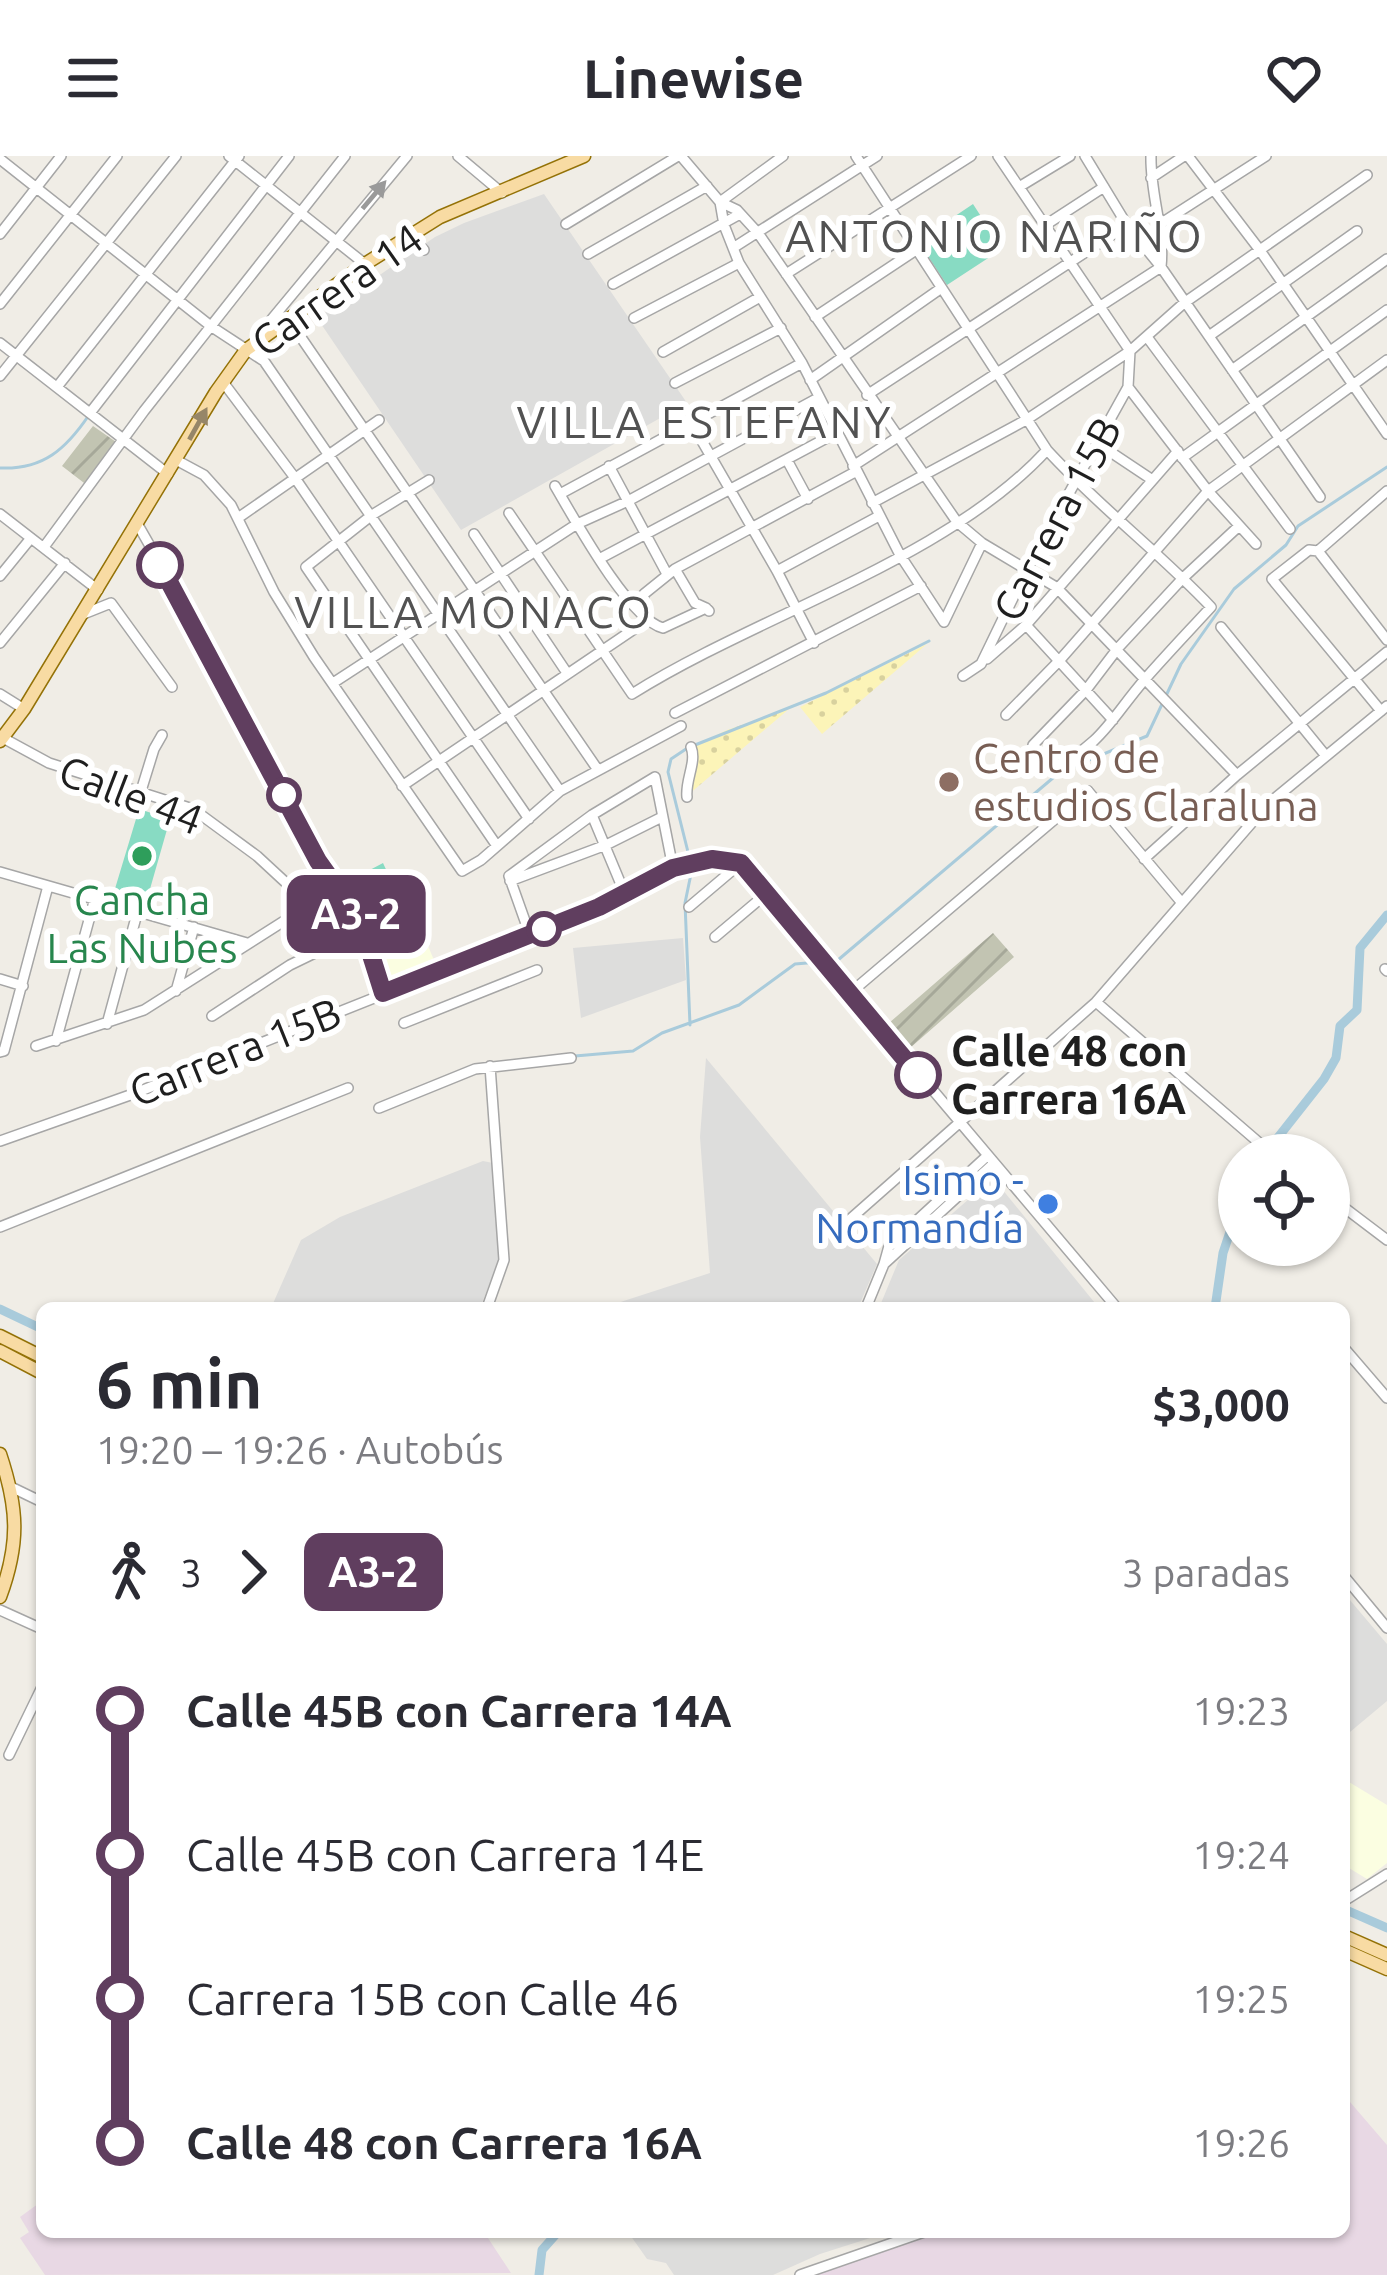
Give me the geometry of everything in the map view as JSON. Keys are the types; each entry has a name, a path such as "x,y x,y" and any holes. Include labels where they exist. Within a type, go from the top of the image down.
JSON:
{"main road":[{"name":"Carrera 14","path":"1,739 246,350 365,264 440,217 584,156"},
{"path":"0,1336 36,1354"},
{"path":"2,1353 36,1369"},
{"path":"0,1454 16,1525 13,1562 0,1597"},
{"path":"1350,1939 1387,1955"},
{"path":"1350,1953 1387,1969"}],"street":[{"path":"0,234 61,156"},
{"path":"0,304 117,156"},
{"path":"0,376 176,156"},
{"path":"89,413 289,156"},
{"path":"44,547 346,156"},
{"path":"246,350 406,156"},
{"path":"458,156 502,193"},
{"path":"566,224 679,156 720,202 758,233 957,522 982,543 1056,587 1237,776"},
{"path":"720,202 783,156"},
{"path":"733,248 859,161 877,156"},
{"path":"787,274 970,156"},
{"path":"998,156 1130,351"},
{"path":"1018,188 1070,156"},
{"path":"1085,156 1127,225 1320,497"},
{"path":"1151,156 1161,267"},
{"path":"1151,178 1186,156 1259,249 1387,434"},
{"path":"1160,224 1266,156"},
{"path":"57,387 234,158 365,264"},
{"path":"2,160 212,327 264,361 560,790"},
{"path":"859,161 1048,450 1210,607 1082,754 1052,768"},
{"path":"872,503 1026,420 1130,351 1184,304 1367,175"},
{"path":"588,254 707,186"},
{"path":"1044,226 1103,187"},
{"path":"720,202 739,263 802,363 900,555 944,622 982,543"},
{"path":"613,284 740,214"},
{"path":"867,395 1127,225"},
{"path":"1209,336 1357,231"},
{"path":"815,317 916,250"},
{"path":"1232,370 1387,259"},
{"path":"634,317 739,263"},
{"path":"644,617 644,594 671,572 808,499 1161,267"},
{"path":"810,380 940,289"},
{"path":"663,352 760,297"},
{"path":"981,664 1026,625 1150,479 1387,310"},
{"path":"289,320 598,770"},
{"path":"675,383 781,328"},
{"path":"1147,337 1290,529"},
{"path":"0,343 168,474"},
{"name":"Carrera 15B","path":"962,676 981,664 1027,569 1128,386 1130,351"},
{"path":"1006,715 1208,490 1387,360"},
{"path":"609,466 646,536 694,601 707,610 661,629 644,617 599,560 557,490 802,363"},
{"path":"223,382 295,478 529,819"},
{"path":"1128,386 1256,544"},
{"path":"333,683 577,524 628,502 818,398"},
{"path":"238,518 379,420"},
{"path":"691,422 814,643"},
{"path":"599,560 836,433"},
{"path":"1096,443 1150,479"},
{"path":"509,513 632,694 957,522 1012,485 1048,450"},
{"path":"178,460 207,477 238,518 274,592 462,871 560,790 681,725"},
{"path":"787,460 808,499"},
{"path":"429,480 372,514 306,566 497,846"},
{"path":"848,1221 1096,1002 1268,804 1384,709 1272,579 1310,550 1318,550 1387,491"},
{"path":"0,514 98,590"},
{"path":"778,571 879,516"},
{"path":"138,525 336,888 364,929 383,993"},
{"path":"1033,745 1183,578 1240,526"},
{"path":"474,535 567,673"},
{"path":"0,576 31,538"},
{"path":"1318,550 1387,640"},
{"path":"0,643 64,563"},
{"path":"675,713 921,586"},
{"path":"81,615 111,603 172,687"},
{"path":"402,786 644,617"},
{"path":"1026,625 1113,720"},
{"path":"1221,627 1326,756"},
{"path":"1144,859 1387,652"},
{"name":"Calle 44","path":"0,694 24,709"},
{"path":"141,791 162,735"},
{"name":"Calle 44","path":"1,739 49,763 193,808 257,856 310,905"},
{"path":"687,797 694,756 691,747"},
{"path":"510,878 592,814 655,777 673,868"},
{"path":"849,994 1088,791 1182,903"},
{"path":"592,814 625,894"},
{"path":"510,878 606,845 660,818"},
{"name":"Carrera 15B","path":"0,1142 116,1101 530,935 673,868 724,859 741,863"},
{"path":"689,907 741,863 818,961 1112,1302"},
{"path":"0,872 247,944"},
{"path":"510,878 530,935"},
{"path":"2,1051 49,886"},
{"path":"36,1046 143,1010 336,888"},
{"path":"715,937 766,894"},
{"path":"56,1041 95,898"},
{"path":"106,1024 138,910"},
{"path":"176,992 194,927"},
{"path":"212,1016 290,964 364,929"},
{"path":"404,1023 537,970"},
{"path":"0,979 23,986"},
{"path":"1096,1002 1249,1134"},
{"path":"379,1108 490,1066 571,1058"},
{"path":"489,1302 504,1260 490,1066"},
{"path":"0,1227 348,1088"},
{"path":"869,1302 887,1259 989,1161"},
{"path":"1350,1212 1387,1240"},
{"path":"1350,1355 1387,1398"},
{"path":"10,1487 36,1499"},
{"path":"1350,1583 1387,1628"},
{"path":"0,1610 36,1626"},
{"path":"9,1755 36,1700"},
{"path":"1350,1897 1387,1874"},
{"path":"800,2275 907,2238"}],"shaded area":[{"path":"544,194 687,403 461,530 317,318 435,237"},
{"path":"93,426 119,444 88,486 62,466"},
{"path":"418,922 436,965 385,986 370,940"},
{"path":"993,933 1014,957 910,1048 889,1023"},
{"path":"683,938 686,980 581,1018 573,948"},
{"path":"706,1058 877,1264 861,1302 621,1302 710,1273 700,1137"},
{"path":"483,1161 493,1163 499,1260 482,1302 274,1302 301,1240 340,1217"},
{"path":"993,1178 1094,1302 882,1302 899,1260"},
{"path":"1350,1600 1387,1644 1387,1701 1350,1732"},
{"path":"1350,1783 1387,1805 1387,1863 1367,1879 1350,1869"},
{"path":"1350,2102 1387,2145 1387,2275 812,2275 924,2238 1350,2238"},
{"path":"36,2205 36,2238 488,2238 511,2273 45,2275 20,2238 29,2232 20,2217"},
{"path":"632,2238 870,2238 773,2275 674,2275 666,2263 647,2259"}],"sand":[{"path":"927,644 822,734 800,707"},
{"path":"789,709 688,795 692,747"}],"green space":[{"path":"973,204 1002,249 947,285 918,241"},
{"name":"Cancha Las Nubes","path":"139,809 170,819 146,903 114,892"},
{"path":"383,863 405,910 371,925 349,881"}],"waterway":[{"path":"0,468 29,465 52,455 89,415"},
{"path":"828,962 838,960 1060,772 1147,736 1181,664 1234,589 1286,545 1298,526 1387,467"},
{"path":"695,745 826,693 929,641"},
{"path":"686,749 671,759 668,772 690,860"},
{"path":"690,1025 685,903 692,869"},
{"path":"1281,1134 1336,1058 1340,1026 1357,1010 1360,948 1387,915"},
{"path":"575,1056 633,1051 662,1033 739,1005 795,964 819,962"},
{"path":"1216,1302 1221,1266"},
{"path":"0,1309 36,1326"},
{"path":"1350,1912 1387,1928"},
{"path":"539,2275 542,2250 553,2238"}],"bus line":[{"name":"A3-2","path":"160,565 318,861 360,920 383,993 599,907 673,868 724,859 741,863 918,1075"}],"place":[{"name":"Centro de estudios Claraluna","path":"949,782"},
{"name":"Cancha Las Nubes","path":"142,856"},
{"name":"Calle 48 con Carrera 16A","path":"918,1075"},
{"name":"Isimo - Normandía","path":"1048,1204"}],"district":[{"name":"ANTONIO NARIÑO","path":"995,236"},
{"name":"VILLA ESTEFANY","path":"705,422"},
{"name":"VILLA MONACO","path":"474,612"}]}
